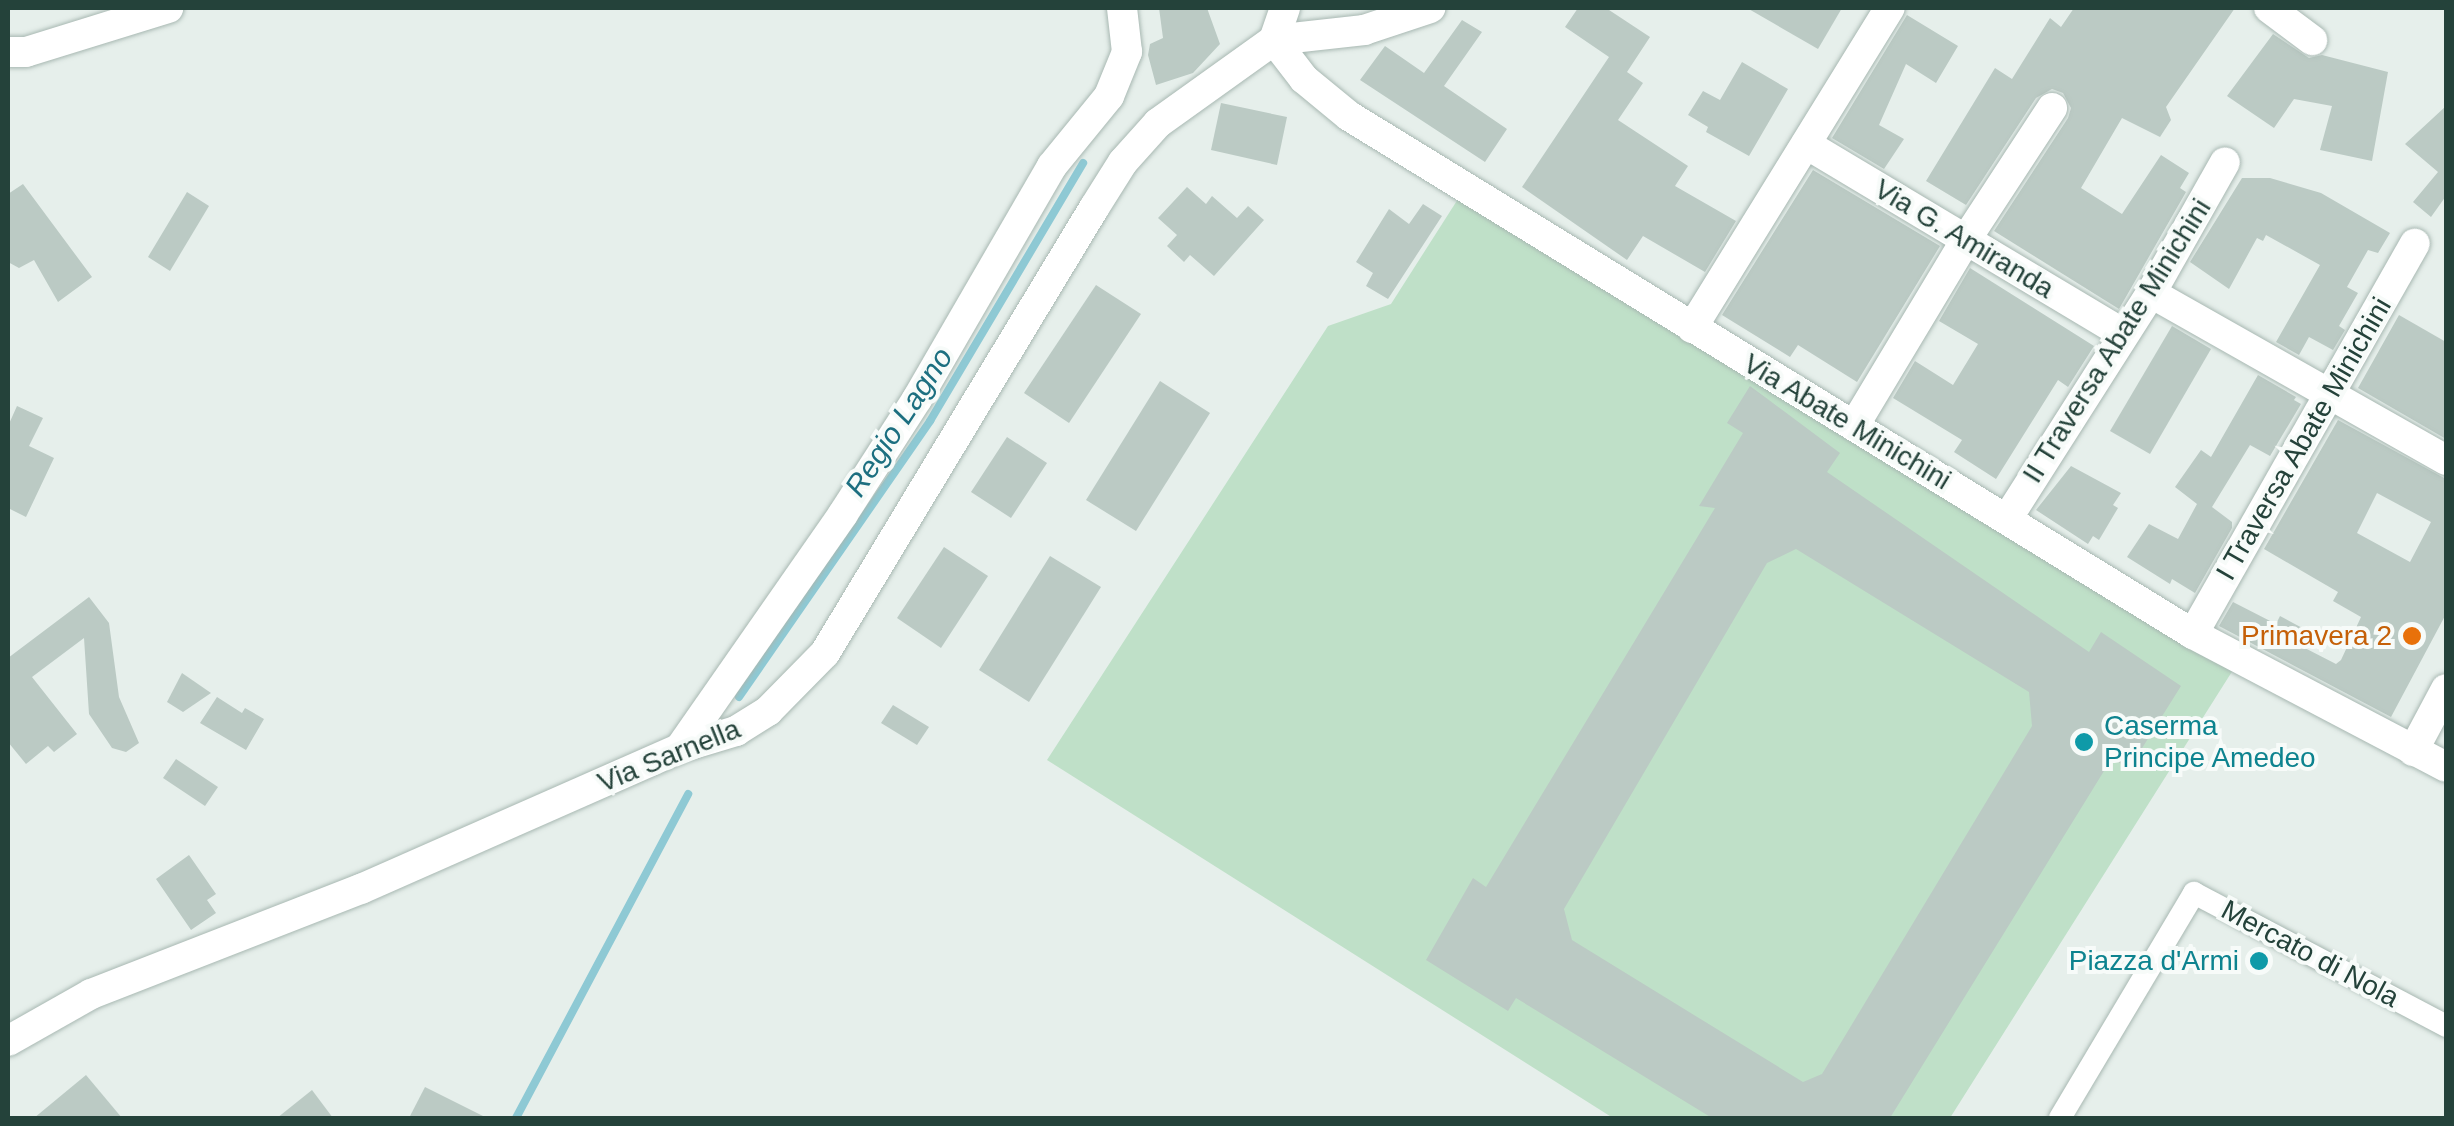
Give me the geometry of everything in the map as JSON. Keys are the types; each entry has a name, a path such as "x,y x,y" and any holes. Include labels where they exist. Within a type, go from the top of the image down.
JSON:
{"street":[{"path":"8,52 26,52 168,8"},
{"path":"680,748 844,514 918,399 1065,146 1082,134 1110,96 1127,52 1122,8"},
{"path":"1285,8 1274,40 1364,30 1430,8"},
{"path":"1692,328 1890,8"},
{"path":"2269,8 2312,40"},
{"name":"Via Sarnella","path":"8,1040 91,994 360,889 680,748 736,731 768,711 825,654 1123,162 1180,105 1274,40"},
{"name":"Via Abate Minichini","path":"1274,40 1304,79 1349,116 2193,634 2446,767"},
{"path":"1854,426 1964,241 2052,108"},
{"path":"1082,134 1123,162"},
{"name":"Via G. Amiranda","path":"1806,144 2122,333"},
{"name":"II Traversa Abate Minichini","path":"2007,519 2151,293 2225,162"},
{"name":"I Traversa Abate Minichini","path":"2193,634 2333,394 2414,244"},
{"path":"2151,293 2446,460"},
{"path":"2413,751 2446,688"},
{"name":"Mercato di Nola","path":"2060,1118 2194,893 2446,1026"}],"green space":[{"path":"1458,199 2233,670 1950,1118 1613,1118 1047,760 1328,326 1391,304"}],"building":[{"path":"1159,8 1207,8 1220,44 1193,73 1156,85 1148,55 1150,44 1163,38"},
{"path":"1578,8 1606,8 1650,37 1627,72 1643,83 1618,120 1688,166 1675,186 1736,221 1705,272 1643,236 1627,260 1522,187 1609,57 1565,27"},
{"path":"1747,8 1842,8 1818,49"},
{"path":"2074,8 2235,8 2166,107 2171,120 2160,137 2122,118 2081,188 2122,214 2161,155 2189,173 2180,188 2186,192 2119,309 1994,231 2068,118 2071,108 2063,93 2052,89 2036,98 1966,205 1926,181 1995,68 2012,79 2050,18 2061,27"},
{"path":"1907,15 1958,46 1936,83 1906,64 1879,125 1904,139 1884,169 1832,138"},
{"path":"1462,20 1482,32 1444,86 1507,129 1485,162 1360,80 1385,46 1424,73"},
{"path":"2273,34 2309,58 2322,55 2388,72 2372,161 2320,150 2332,106 2294,99 2274,128 2227,96"},
{"path":"1742,62 1788,89 1749,156 1706,132 1708,127 1688,115 1703,91 1720,100"},
{"path":"1221,103 1287,117 1277,165 1211,150"},
{"path":"2446,106 2446,196 2431,217 2413,202 2438,172 2405,144"},
{"path":"1813,170 1940,246 1857,382 1798,345 1790,357 1722,315"},
{"path":"2242,178 2270,178 2321,193 2390,233 2378,253 2368,250 2347,287 2358,293 2339,326 2345,330 2333,350 2309,337 2299,355 2276,342 2320,265 2266,235 2263,241 2257,238 2229,289 2190,262"},
{"path":"23,184 92,277 58,302 34,260 19,268 8,262 8,194"},
{"path":"1187,187 1206,204 1212,196 1237,218 1248,206 1264,220 1214,276 1190,255 1184,262 1167,246 1177,235 1158,218"},
{"path":"187,192 209,206 170,271 148,257"},
{"path":"1423,204 1442,216 1388,299 1366,286 1373,273 1356,262 1389,209 1409,224"},
{"path":"1970,268 2094,346 2068,387 2058,380 1996,479 1954,452 1962,440 1893,398 1915,361 1953,385 1978,344 1939,321"},
{"path":"1096,285 1141,314 1069,423 1024,393"},
{"path":"2399,315 2446,342 2446,439 2358,388"},
{"path":"2172,326 2211,349 2150,454 2110,431"},
{"path":"2258,375 2296,397 2294,400 2301,404 2270,456 2250,445 2212,507 2232,522 2232,528 2195,593 2172,579 2170,584 2127,557 2149,524 2178,539 2197,504 2175,487 2201,450 2211,457"},
{"path":"1160,381 1210,413 1136,531 1086,500"},
{"name":"Caserma Principe Amedeo","path":"1750,386 1840,453 1827,472 2089,652 2101,632 2181,686 2129,769 2112,758 1890,1118 1712,1118 1516,998 1508,1011 1426,960 1473,878 1486,887 1715,508 1699,506 1743,433 1727,423","holes":["1796,549 2029,692 2032,726 1822,1074 1803,1082 1572,940 1564,909 1767,563"]},
{"path":"17,406 43,418 29,446 54,458 26,517 8,508 8,426"},
{"path":"2338,420 2446,479 2446,614 2391,717 2219,626 2233,602 2276,624 2280,616 2306,630 2299,645 2336,664 2341,660 2361,617 2333,601 2338,592 2264,549","holes":["2377,493 2431,522 2410,562 2357,533"]},
{"path":"1007,437 1047,463 1011,518 971,492"},
{"path":"2071,466 2121,493 2113,505 2118,508 2099,540 2093,536 2088,544 2036,510"},
{"path":"944,547 988,576 941,648 897,618"},
{"path":"1050,556 1101,587 1029,702 979,670"},
{"path":"89,597 109,623 119,697 139,743 126,752 112,748 89,714 84,638 32,677 77,734 54,752 48,746 26,764 8,742 8,658"},
{"path":"182,673 211,693 183,712 167,702"},
{"path":"217,697 242,713 245,708 264,719 246,750 200,723"},
{"path":"893,705 929,727 917,745 881,723"},
{"path":"176,759 218,787 205,806 163,778"},
{"path":"189,855 216,894 207,900 216,913 191,930 156,879"},
{"path":"86,1075 122,1118 34,1118"},
{"path":"425,1087 487,1118 409,1118"},
{"path":"312,1090 333,1118 277,1118"}],"waterway":[{"name":"Regio Lagno","path":"739,697 930,421 1083,163"},
{"path":"516,1118 688,794"}],"place":[{"name":"Primavera 2","path":"2412,636"},
{"name":"Caserma Principe Amedeo","path":"2084,742"},
{"name":"Piazza d'Armi","path":"2259,961"}]}
